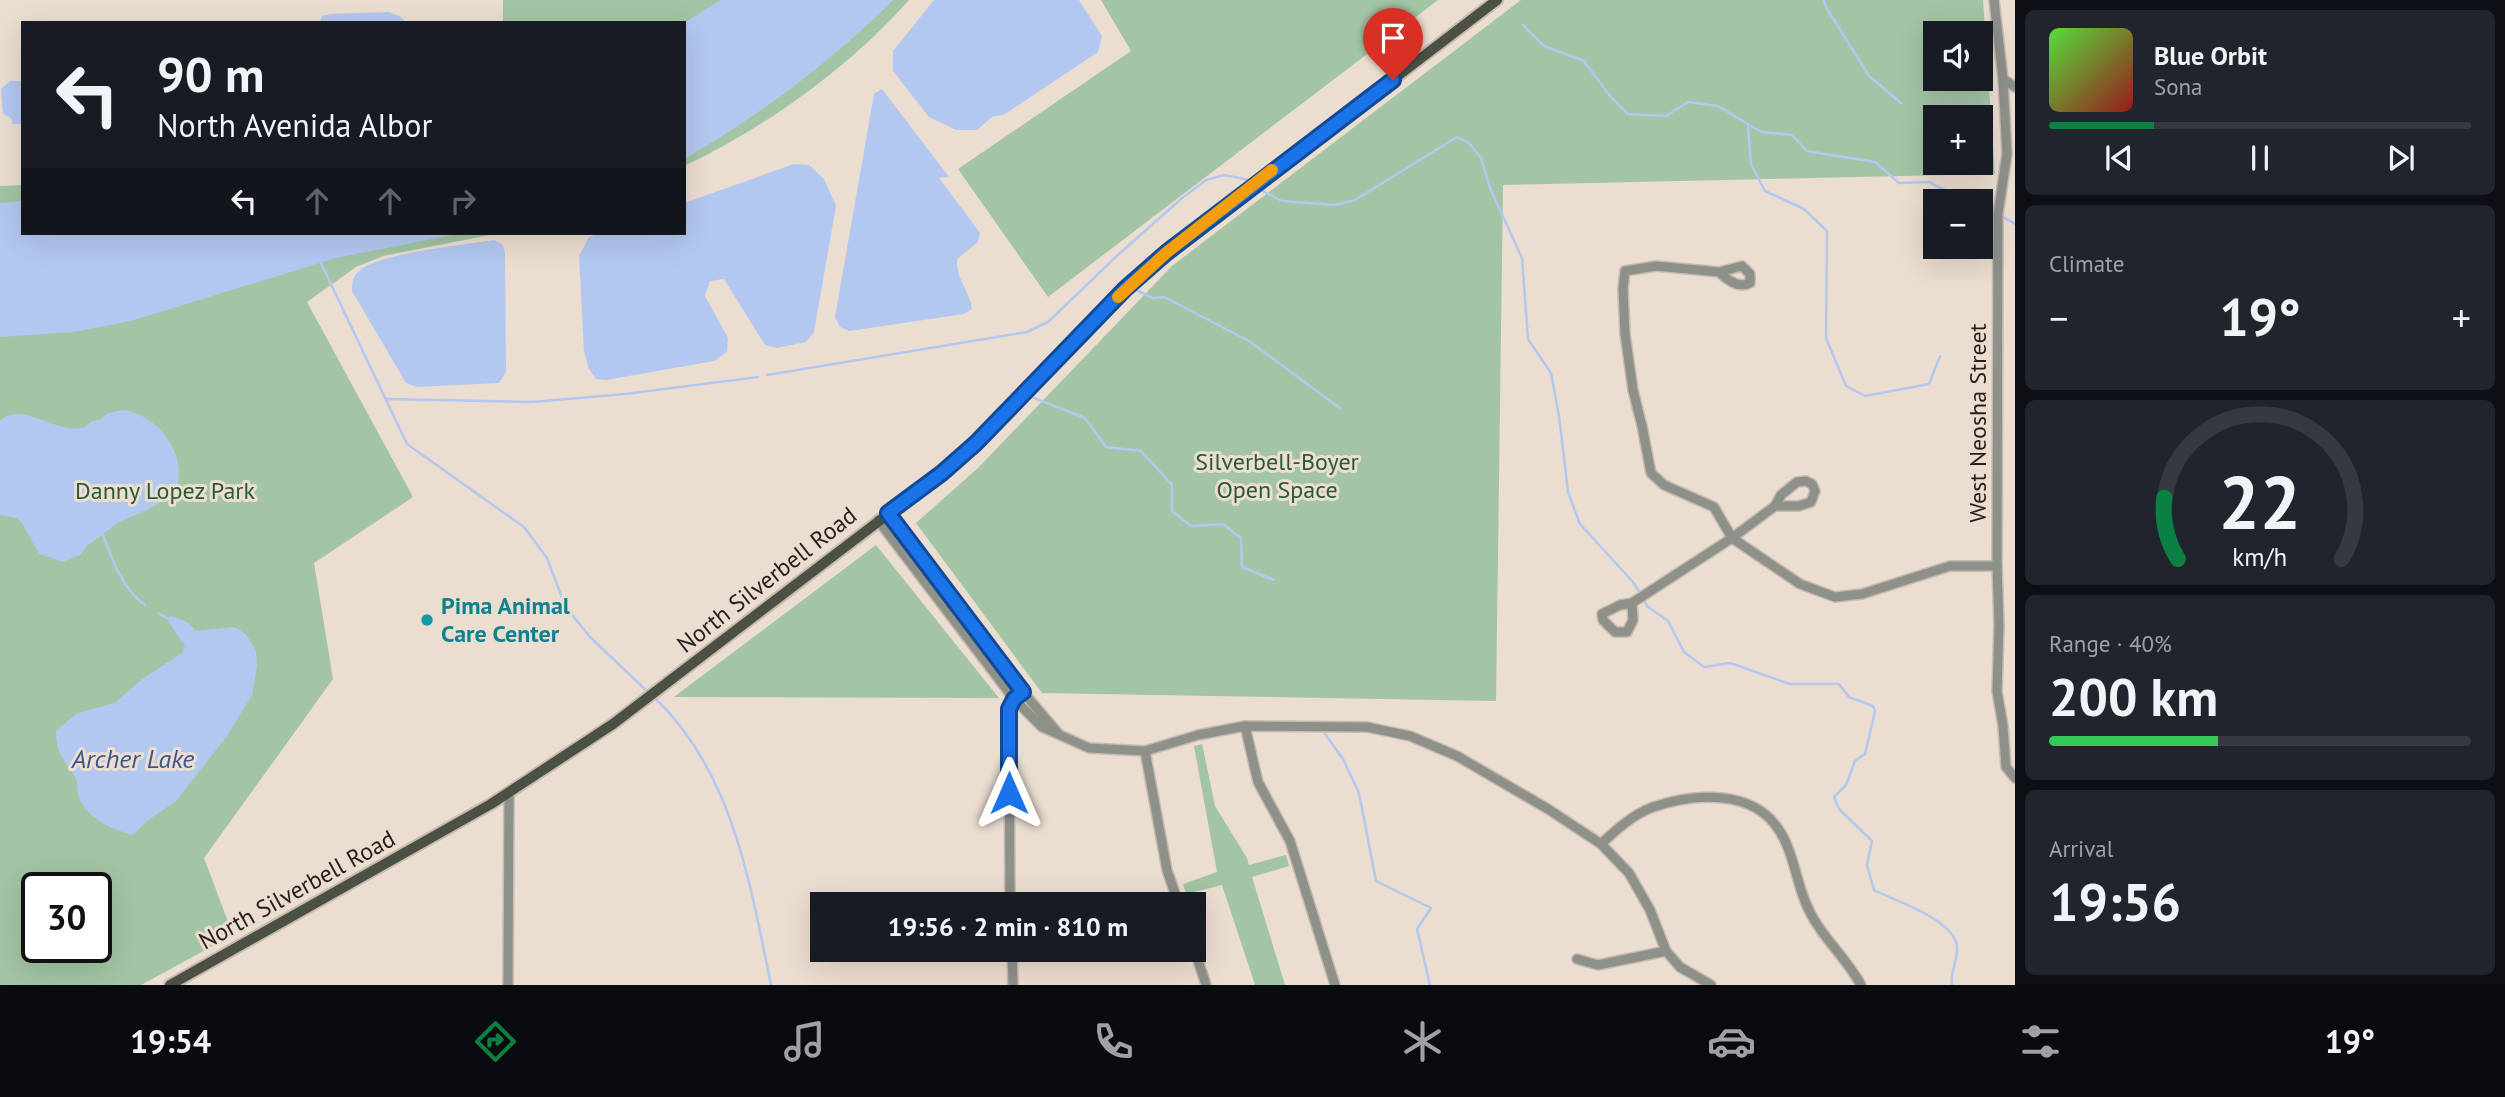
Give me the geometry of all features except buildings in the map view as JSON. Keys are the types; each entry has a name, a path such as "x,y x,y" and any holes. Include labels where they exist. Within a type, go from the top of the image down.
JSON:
{"main road":[{"name":"North Silverbell Road","path":"170,985 509,793 613,724 942,473 976,443 1125,289 1166,253 1497,0"}],"street":[{"name":"West Neosha Street","path":"1994,0 2003,79 2007,154 1998,214 1997,691 2006,767 2015,778"},
{"path":"2003,79 2015,87"},
{"path":"1719,272 1656,266 1625,271 1625,334 1633,390 1651,473 1664,485 1714,507 1732,538 1800,584 1835,597 1862,594 1950,566 1997,566"},
{"path":"1632,604 1732,538 1774,506"},
{"path":"888,513 1023,692 1058,734"},
{"path":"878,520 1014,699 1042,727 1088,748 1145,751 1198,735 1245,726 1367,727 1410,736 1457,756 1548,809 1601,844 1629,873 1650,910 1666,951 1680,967 1711,985"},
{"path":"981,655 990,648"},
{"path":"1010,892 1009,709 1014,699 1023,692"},
{"path":"1245,726 1258,782 1290,841 1335,985"},
{"path":"1145,751 1167,870 1175,892"},
{"path":"508,985 509,793"},
{"path":"1601,844 1626,821 1651,808 1686,799 1732,799 1755,806 1780,831 1807,906 1827,940 1855,973 1861,985"},
{"path":"1577,959 1598,965 1666,951"},
{"path":"1012,962 1013,985"},
{"path":"1199,962 1206,985"}],"green space":[{"path":"503,0 909,0 860,49 805,94 715,151 686,165 686,21 503,21"},
{"path":"1101,0 1438,0 1048,297 958,169 1131,51"},
{"name":"Silverbell-Boyer Open Space","path":"1521,0 1983,0 1984,21 1923,21 1923,91 1989,91 1990,105 1923,105 1923,175 1950,175 1503,185 1496,701 1042,693 916,523 978,468 1172,266"},
{"name":"Danny Lopez Park","path":"21,185 21,235 490,235 383,256 356,267 307,302 413,497 314,563 333,679 204,858 233,935 141,985 0,985 0,186"},
{"path":"876,545 999,698 674,697"},
{"path":"1202,744 1215,806 1249,865 1286,855 1289,866 1252,877 1285,985 1255,985 1222,885 1185,892 1183,884 1217,872 1194,746"}],"water":[{"path":"721,0 893,0 845,45 794,86 686,158 686,22"},
{"path":"934,0 1079,0 1102,36 1098,52 1005,114 992,117 977,130 956,130 929,117 893,71 893,51"},
{"path":"389,12 404,21 320,21 322,16"},
{"path":"10,81 21,81 21,124 12,124 12,119 3,114 1,89"},
{"path":"882,89 949,177 939,178 980,233 978,242 957,259 959,273 972,309 964,314 849,331 840,327 835,317 874,94"},
{"path":"794,164 809,165 824,179 836,206 814,332 806,342 777,348 765,345 724,279 710,281 705,296 728,338 727,352 714,361 606,380 596,379 589,369 584,351 579,256 589,237 595,235 686,235 686,202"},
{"path":"21,201 21,235 453,235 336,258 131,321 74,332 0,337 0,203"},
{"path":"494,240 503,245 505,253 506,372 499,383 417,387 406,383 352,291 355,276 369,265 384,259"},
{"path":"122,410 146,418 166,436 177,461 177,487 171,496 119,522 87,546 80,555 63,562 39,554 22,523 16,518 0,515 0,421 19,414 72,429 82,428 106,414"},
{"name":"Archer Lake","path":"170,616 188,623 195,631 234,627 246,634 256,651 257,667 252,695 227,736 176,801 147,821 133,835 117,830 88,812 78,795 76,779 59,751 56,731 77,713 115,703 141,680 182,653 185,646 168,621"}],"waterway":[{"path":"1824,0 1869,76 1901,103"},
{"path":"1523,25 1544,46 1584,61 1610,96 1628,114 1666,116 1688,102 1718,106 1761,132 1792,135 1807,151 1875,162 1899,183 1930,182 1944,189"},
{"path":"1748,126 1751,164 1765,191 1804,209 1827,231 1826,338 1846,386 1865,396 1929,384 1940,356"},
{"path":"1259,185 1264,192 1282,201 1335,205 1355,200 1457,137 1469,143 1481,158 1490,188 1522,258 1528,339 1551,373 1568,492 1580,524 1640,593"},
{"path":"767,375 1027,332 1048,322 1120,253 1206,180 1224,175 1254,181"},
{"path":"1993,212 2015,224"},
{"path":"319,259 407,444 524,527 547,558 565,606 590,637 650,694"},
{"path":"1138,291 1153,298 1164,297 1249,341 1341,409"},
{"path":"386,399 532,402 625,394 758,377"},
{"path":"1034,398 1085,418 1106,447 1141,451 1172,485 1172,511 1191,526 1223,524 1241,538 1242,567 1274,580"},
{"path":"103,535 124,583 145,605"},
{"path":"1643,599 1647,606 1668,621 1684,652 1704,667 1730,663 1790,684 1839,684 1849,697 1873,706 1875,711 1865,754 1855,761 1846,785 1834,797 1839,809 1872,841 1867,865 1874,890 1923,912 1954,937 1957,952 1952,985"},
{"path":"158,613 169,619"},
{"path":"655,698 682,728 703,760 720,795 746,869 771,985"},
{"path":"1325,734 1343,759 1359,793 1376,881 1431,908 1417,929 1430,985"}],"slow traffic":[{"path":"1118,297 1166,253 1272,170"}],"place":[{"name":"Pima Animal Care Center","path":"427,620"}],"route":[{"path":"1009,793 1009,709 1014,699 1023,692 888,513 942,473 976,443 1009,412 1125,289 1166,253 1393,80"}]}
